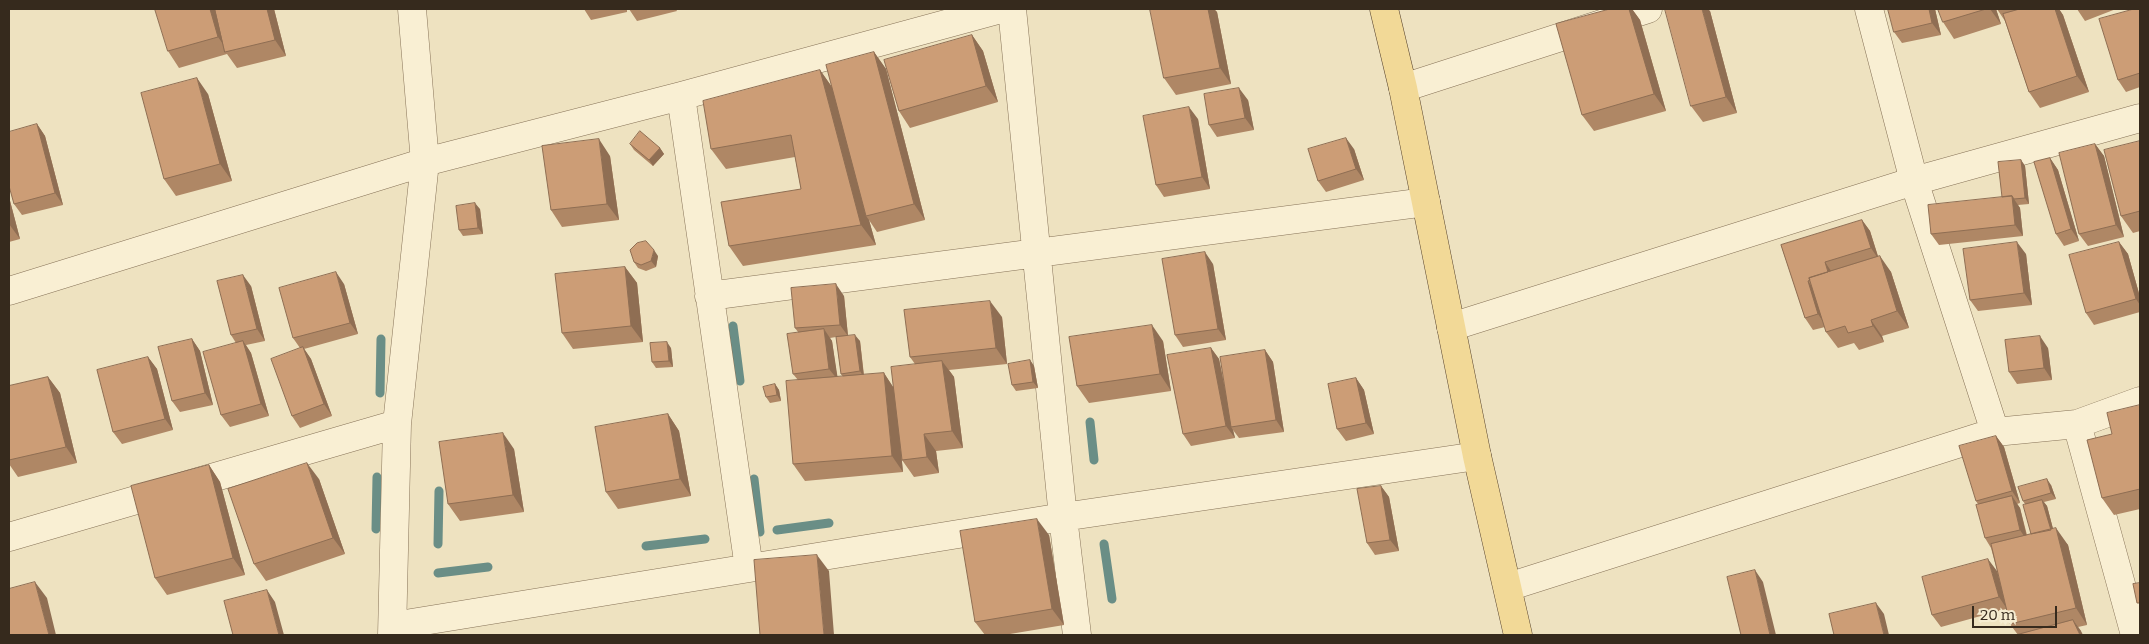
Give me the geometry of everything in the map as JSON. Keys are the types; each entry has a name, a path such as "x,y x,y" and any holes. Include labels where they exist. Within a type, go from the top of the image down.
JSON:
{"main road":[{"path":"1384,9 1403,88 1477,456 1518,635"}],"street":[{"path":"412,9 425,162 397,424 393,631 749,568 1063,517 1477,456"},
{"path":"9,291 425,162 681,96 1001,9"},
{"path":"1012,9 1063,517 1077,635"},
{"path":"1403,88 1648,9"},
{"path":"1869,9 1914,181 1995,432"},
{"path":"681,96 749,568"},
{"path":"1451,327 1914,181 2140,118"},
{"path":"709,296 1426,202"},
{"path":"1508,587 1995,432 2077,424 2140,400"},
{"path":"9,537 397,424"},
{"path":"2077,424 2135,635"}],"building":[{"path":"155,9 210,9 218,37 168,51"},
{"path":"215,9 267,9 275,40 225,52"},
{"path":"1150,9 1208,9 1220,68 1164,78"},
{"path":"1610,9 1629,9 1654,94 1582,115 1556,24"},
{"path":"1665,9 1702,9 1726,97 1691,106"},
{"path":"1888,9 1929,9 1932,23 1894,32"},
{"path":"1938,9 1986,9 1943,22"},
{"path":"2020,9 2055,9 2077,76 2029,92 2003,14"},
{"path":"2140,9 2140,73 2118,80 2099,19"},
{"path":"972,35 986,86 899,111 884,60"},
{"path":"874,52 914,204 866,216 826,65"},
{"path":"820,70 861,225 729,246 721,202 801,189 791,135 711,149 703,101"},
{"path":"197,78 220,164 164,179 141,93"},
{"path":"1239,88 1245,118 1209,125 1204,94"},
{"path":"1189,107 1202,177 1156,185 1143,116"},
{"path":"37,124 55,193 14,204 9,186 9,132"},
{"path":"640,131 660,148 649,160 630,144"},
{"path":"1346,138 1356,169 1318,181 1308,149"},
{"path":"599,139 607,204 551,210 542,146"},
{"path":"2140,141 2140,211 2121,216 2104,150"},
{"path":"2095,144 2116,225 2079,234 2059,153"},
{"path":"2050,158 2071,229 2056,234 2034,162"},
{"path":"2021,160 2025,198 2002,197 1998,162"},
{"path":"2012,196 2015,225 1931,234 1928,205"},
{"path":"475,203 478,228 459,230 456,206"},
{"path":"1862,220 1871,248 1825,262 1828,272 1809,278 1810,280 1808,281 1818,314 1805,318 1781,245"},
{"path":"646,241 654,250 651,261 641,265 634,262 630,250 637,243"},
{"path":"2017,242 2024,293 1970,300 1963,249"},
{"path":"2119,242 2136,299 2086,313 2069,255"},
{"path":"1205,252 1218,329 1175,335 1162,259"},
{"path":"1880,256 1897,311 1871,320 1873,326 1848,333 1845,326 1826,332 1809,278"},
{"path":"625,267 631,326 562,333 555,274"},
{"path":"336,272 350,323 293,338 279,288"},
{"path":"243,275 257,329 231,335 217,281"},
{"path":"836,284 840,325 795,328 791,288"},
{"path":"990,301 996,348 910,357 904,310"},
{"path":"1152,325 1160,374 1077,386 1069,337"},
{"path":"824,329 829,369 793,374 787,334"},
{"path":"855,335 860,371 841,374 836,337"},
{"path":"2040,336 2044,368 2009,372 2005,340"},
{"path":"192,339 205,393 172,401 158,347"},
{"path":"243,341 261,404 221,415 203,352"},
{"path":"667,342 669,361 652,362 650,343"},
{"path":"303,347 324,404 292,416 271,359"},
{"path":"1211,348 1226,426 1183,434 1167,355"},
{"path":"1265,350 1276,420 1231,427 1220,357"},
{"path":"148,357 165,419 113,432 97,370"},
{"path":"1030,360 1033,382 1012,385 1008,364"},
{"path":"942,361 952,431 924,434 927,457 902,460 891,367"},
{"path":"884,373 892,456 793,464 786,381"},
{"path":"48,377 66,447 9,460 9,386"},
{"path":"1356,378 1366,423 1337,429 1328,384"},
{"path":"775,384 777,395 766,397 763,387"},
{"path":"2140,405 2140,489 2102,498 2087,440 2112,434 2107,413"},
{"path":"668,414 680,479 606,492 595,427"},
{"path":"503,433 513,495 448,504 439,442"},
{"path":"1996,436 2012,491 1976,501 1959,446"},
{"path":"307,463 333,538 254,564 228,489"},
{"path":"209,465 233,558 155,578 131,486"},
{"path":"2047,479 2051,493 2023,501 2018,487"},
{"path":"1381,486 1390,540 1367,543 1357,489"},
{"path":"2012,496 2020,530 1985,538 1976,505"},
{"path":"2042,500 2051,530 2031,534 2023,505"},
{"path":"1037,519 1052,609 975,622 960,531"},
{"path":"2056,528 2076,608 2010,624 1991,544"},
{"path":"817,555 824,635 760,635 754,560"},
{"path":"1988,559 1999,597 1932,615 1922,577"},
{"path":"1755,570 1770,635 1741,635 1727,577"},
{"path":"35,582 49,635 9,635 9,589"},
{"path":"2140,583 2140,603 2137,603 2133,584"},
{"path":"267,590 279,635 233,635 224,601"},
{"path":"1876,603 1884,635 1834,635 1829,614"},
{"path":"2073,620 2080,635 2016,635"}],"waterway":[{"path":"733,326 740,381"},
{"path":"380,393 381,339"},
{"path":"1090,422 1094,460"},
{"path":"376,529 377,477"},
{"path":"754,479 760,532"},
{"path":"438,544 439,491"},
{"path":"777,530 829,523"},
{"path":"646,546 705,539"},
{"path":"1104,544 1112,599"},
{"path":"438,573 488,567"}]}
